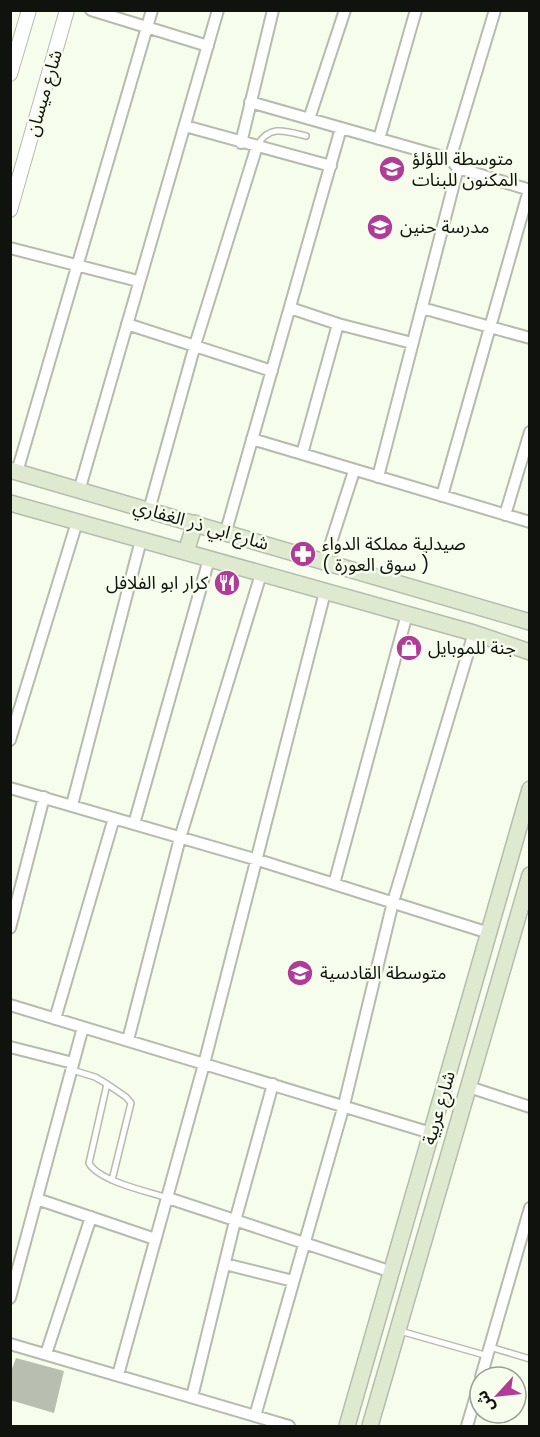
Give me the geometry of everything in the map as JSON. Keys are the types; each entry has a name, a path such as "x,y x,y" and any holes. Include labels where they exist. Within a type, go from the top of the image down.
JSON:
{"main road":[{"name":"شارع ابي ذر الغفاري","path":"14,471 226,531 530,622"},
{"name":"شارع ابي ذر الغفاري","path":"10,503 474,633 530,652"},
{"path":"186,552 195,523"},
{"name":"شارع عربية","path":"347,1426 530,789"},
{"name":"شارع عربية","path":"370,1426 526,901 530,875"}],"street":[{"name":"شارع ميسان","path":"10,74 16,37 28,10"},
{"name":"شارع ميسان","path":"10,210 67,10"},
{"path":"91,10 208,46"},
{"path":"14,471 78,265 152,10"},
{"path":"80,491 138,281 218,10"},
{"path":"241,143 273,10"},
{"path":"309,119 345,10"},
{"path":"379,139 417,10"},
{"path":"450,159 495,10"},
{"path":"250,102 450,159 458,168 529,190 442,496"},
{"path":"184,126 331,166"},
{"path":"226,531 341,128"},
{"path":"149,510 195,345 256,146"},
{"path":"378,477 458,168"},
{"path":"10,248 138,281"},
{"path":"290,308 338,324 412,343"},
{"path":"422,308 530,338"},
{"path":"127,324 272,371"},
{"path":"302,454 338,324"},
{"path":"505,515 530,432"},
{"path":"252,440 530,522"},
{"path":"325,561 354,471"},
{"path":"10,740 77,522"},
{"path":"72,805 141,540"},
{"path":"134,824 209,559"},
{"path":"128,1040 180,838 261,574"},
{"path":"118,1375 204,1064 326,591"},
{"path":"334,884 406,614"},
{"path":"255,1416 344,1105 393,902 474,633"},
{"path":"10,788 258,860 489,933"},
{"path":"10,928 44,797"},
{"path":"55,1018 114,818"},
{"path":"10,1005 431,1133"},
{"path":"10,1298 15,1265 37,1199 83,1027"},
{"path":"10,1047 73,1066"},
{"path":"192,1397 235,1221 273,1084"},
{"path":"469,1087 530,1107"},
{"path":"168,1198 392,1272"},
{"path":"37,1199 155,1239"},
{"path":"485,1365 530,1208"},
{"path":"46,1354 91,1217"},
{"path":"225,1264 293,1281"},
{"path":"10,1344 290,1426"}],"lane":[{"path":"256,146 265,134 273,130 306,136"},
{"path":"73,1066 107,1084 131,1103 112,1180"},
{"path":"107,1084 89,1163 96,1172 112,1180 168,1198"},
{"path":"398,1330 489,1352 530,1359"}],"building":[{"path":"16,1358 64,1371 54,1413 10,1400 10,1374"}],"place":[{"name":"متوسطة اللؤلؤ المكنون للبنات","path":"392,169"},
{"name":"مدرسة حنين","path":"380,227"},
{"name":"صيدلية مملكة الدواء ( سوق العورة )","path":"303,554"},
{"name":"كرار ابو الفلافل","path":"227,583"},
{"name":"جنة للموبايل","path":"409,648"},
{"name":"متوسطة القادسية","path":"300,973"}]}
